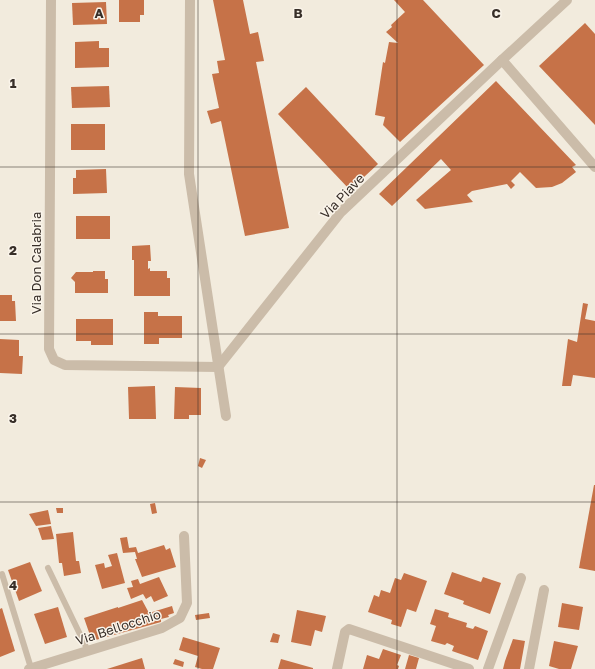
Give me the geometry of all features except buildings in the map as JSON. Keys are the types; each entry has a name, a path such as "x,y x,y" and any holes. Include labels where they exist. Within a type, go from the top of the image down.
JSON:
{"street":[{"name":"Via Don Calabria","path":"51,0 49,349 54,360 65,365 218,367"},
{"path":"190,0 189,174 226,416"},
{"name":"Via Piave","path":"218,367 341,212 567,0"},
{"path":"502,60 595,167"},
{"name":"Via Bellocchio","path":"30,669 162,628 180,618 187,603 184,536"},
{"path":"488,669 521,578"},
{"path":"529,669 544,590"},
{"path":"337,669 345,632 349,629 469,669"}],"lane":[{"path":"48,568 88,651"},
{"path":"2,574 30,669"}]}
